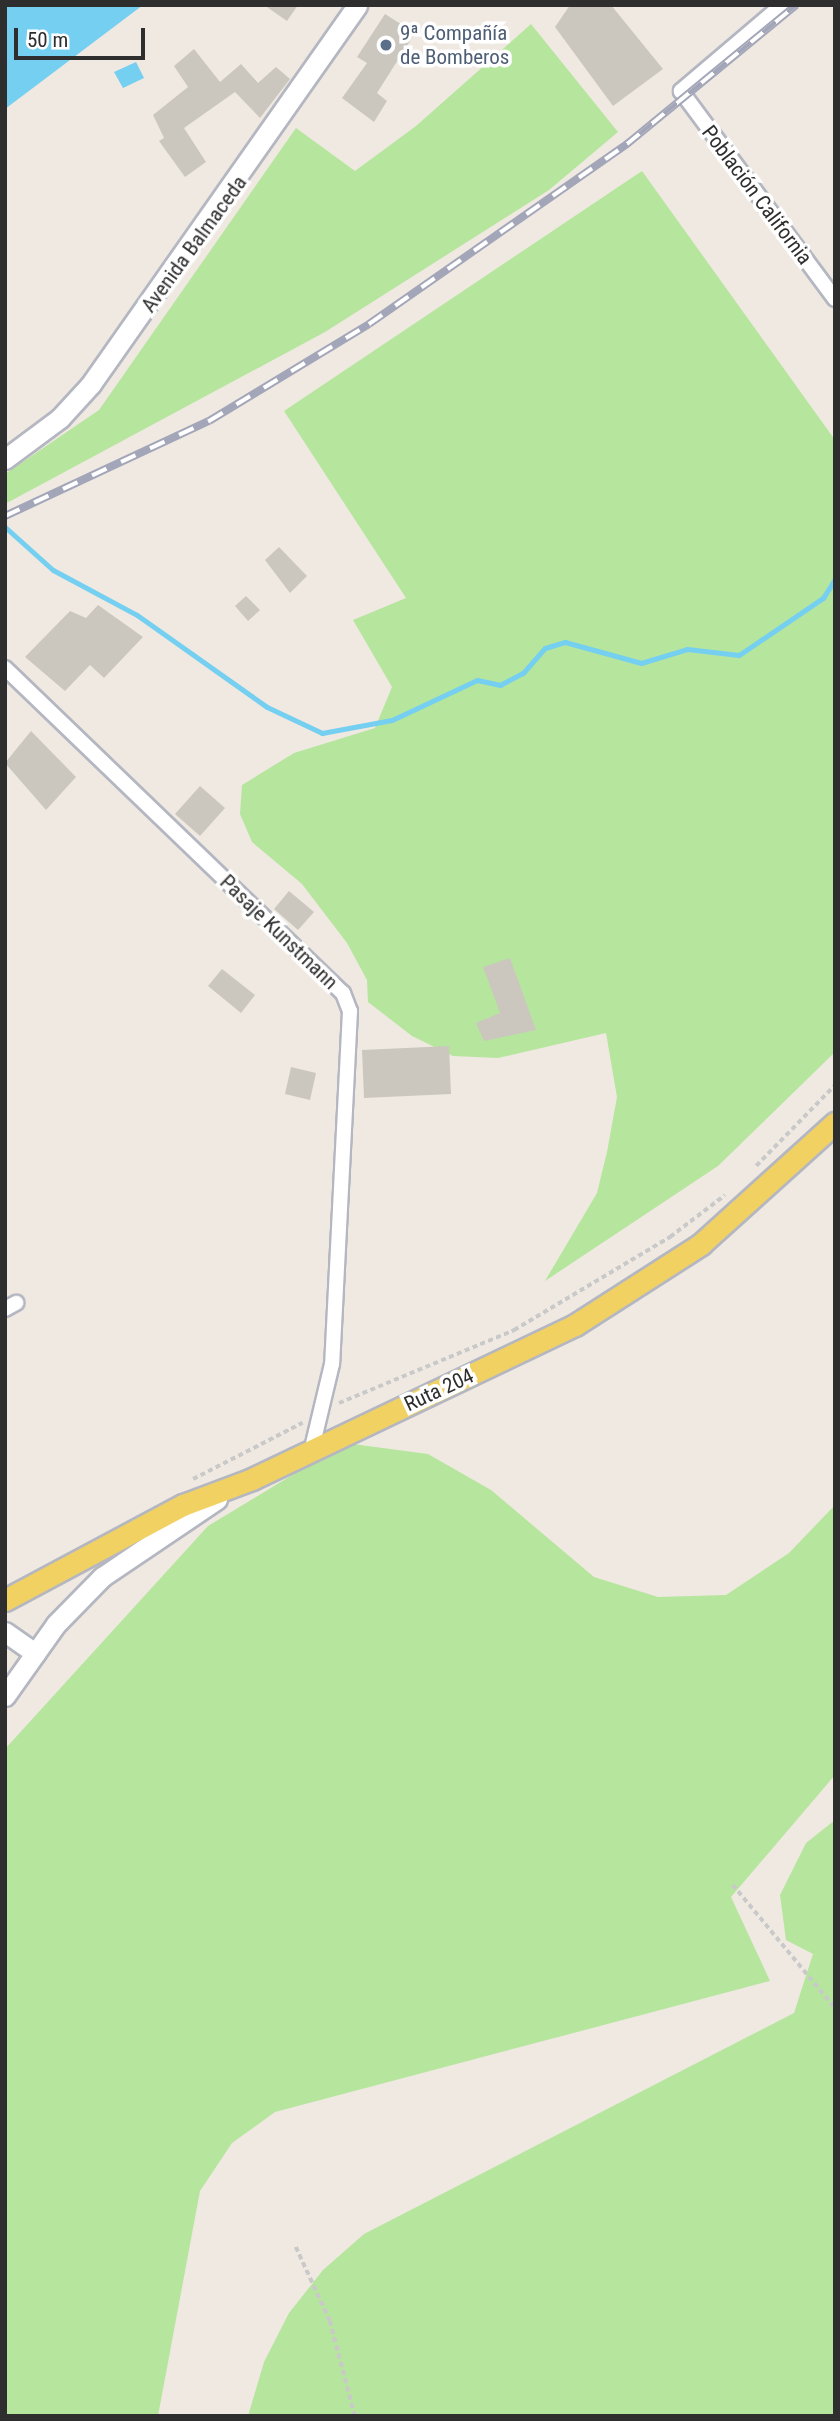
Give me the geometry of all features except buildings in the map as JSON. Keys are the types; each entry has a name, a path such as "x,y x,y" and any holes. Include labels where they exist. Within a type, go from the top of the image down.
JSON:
{"main road":[{"name":"Avenida Balmaceda","path":"5,459 60,418 91,384 357,5"},
{"name":"Ruta 204","path":"5,1600 183,1505 252,1479 619,1300 740,1213 835,1123"},
{"path":"5,1696 35,1653 102,1577 169,1526 252,1479"},
{"path":"5,1632 35,1653"}],"street":[{"name":"Población California","path":"782,5 681,91 835,299"},
{"name":"Pasaje Kunstmann","path":"5,668 343,993 350,1011 332,1364 323,1412 312,1448"}],"path":[{"path":"746,1176 835,1085"},
{"path":"190,1481 323,1412 514,1330 670,1237 727,1192"},
{"path":"733,1885 835,2008"},
{"path":"296,2247 330,2321 355,2416"}],"green space":[{"path":"531,24 618,132 549,190 325,332 5,504 5,474 99,410 296,128 355,171 416,126"},
{"path":"642,171 835,440 835,1052 718,1166 545,1281 597,1193 617,1097 606,1033 498,1058 453,1056 412,1036 368,1002 367,980 347,943 302,884 252,842 240,814 242,785 294,753 375,728 392,687 353,620 406,598 284,411"},
{"path":"345,1443 428,1454 491,1490 594,1577 658,1597 726,1595 789,1553 835,1505 835,1775 731,1897 770,1981 275,2112 232,2143 200,2191 158,2416 5,2416 5,1749 208,1526"},
{"path":"835,1820 835,2416 248,2416 264,2362 289,2313 323,2270 364,2234 794,2013 813,1954 786,1940 780,1895 806,1843"}],"water":[{"path":"5,5 143,5 5,109"},
{"path":"136,62 144,78 123,88 114,72"}],"waterway":[{"path":"5,527 53,570 137,615 267,707 322,733 392,720 477,680 500,685 523,673 545,648 565,642 641,663 687,649 739,655 823,598 835,579"}],"railway":[{"path":"5,516 209,421 369,324 627,144 796,5"}],"place":[{"name":"9ª Compañía de Bomberos","path":"386,45"}]}
